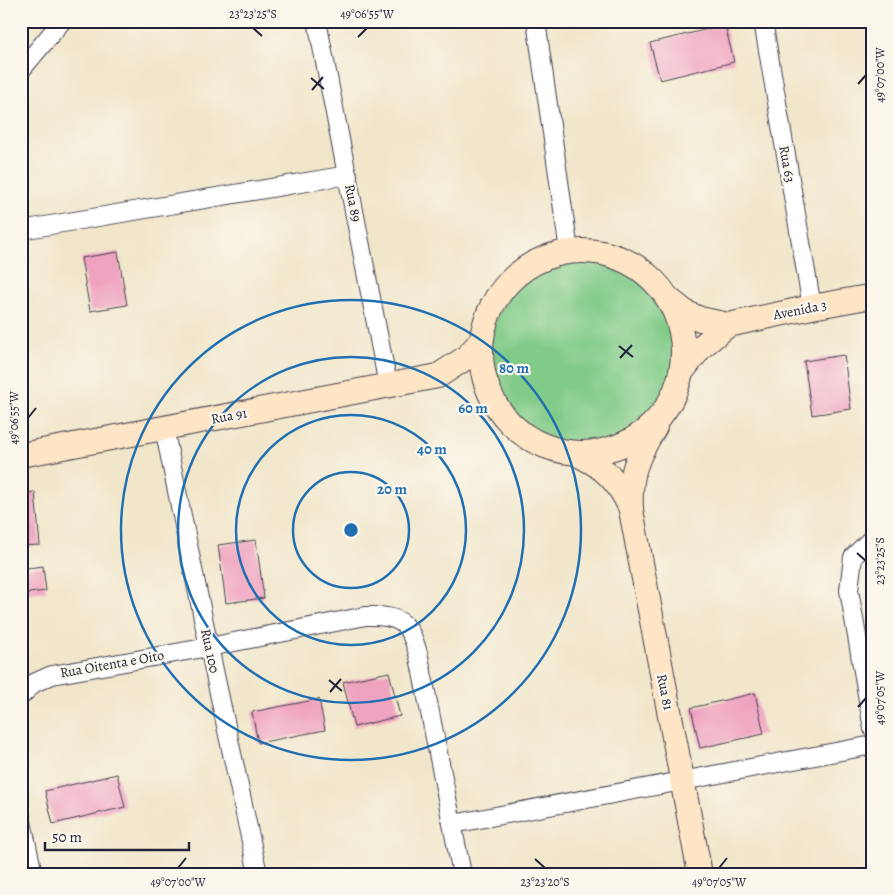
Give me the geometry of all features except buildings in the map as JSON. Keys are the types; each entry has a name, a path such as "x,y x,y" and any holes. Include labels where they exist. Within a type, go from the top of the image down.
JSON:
{"street":[{"path":"21,70 62,21"},
{"name":"Rua 89","path":"317,21 388,385"},
{"path":"536,21 569,251"},
{"name":"Rua 63","path":"763,21 812,307"},
{"path":"21,230 348,175"},
{"path":"631,510 625,496 606,471 595,462 577,454 554,450 532,440 513,426 497,408 491,398 482,369 481,341 486,318 497,297 512,278 531,264 552,255 569,251 599,252 622,259 642,270 671,301 685,312 700,319 728,325"},
{"name":"Avenida 3","path":"728,325 873,296"},
{"path":"631,510 630,488 633,472 649,436 673,398 683,370 684,344 680,325 671,301"},
{"path":"683,370 701,347 728,325"},
{"path":"438,376 467,357 481,341"},
{"path":"438,376 460,379 491,398"},
{"name":"Rua 91","path":"21,455 438,376"},
{"path":"577,454 612,450 623,446 644,434 660,418"},
{"name":"Rua 100","path":"164,428 208,647 258,874"},
{"name":"Rua 81","path":"631,510 700,874"},
{"path":"873,537 853,556 848,590 873,729"},
{"name":"Rua Oitenta e Oito","path":"21,696 34,683 52,675 366,616 385,616 400,620 413,636 462,874"},
{"path":"453,824 873,744"},
{"path":"21,817 33,874"}],"green space":[{"path":"582,261 600,263 617,268 647,288 667,318 672,335 674,353 672,371 667,388 647,418 617,438 600,443 582,445 564,443 547,438 517,418 497,388 492,371 490,353 492,335 497,318 517,288 547,268 564,263"}]}
